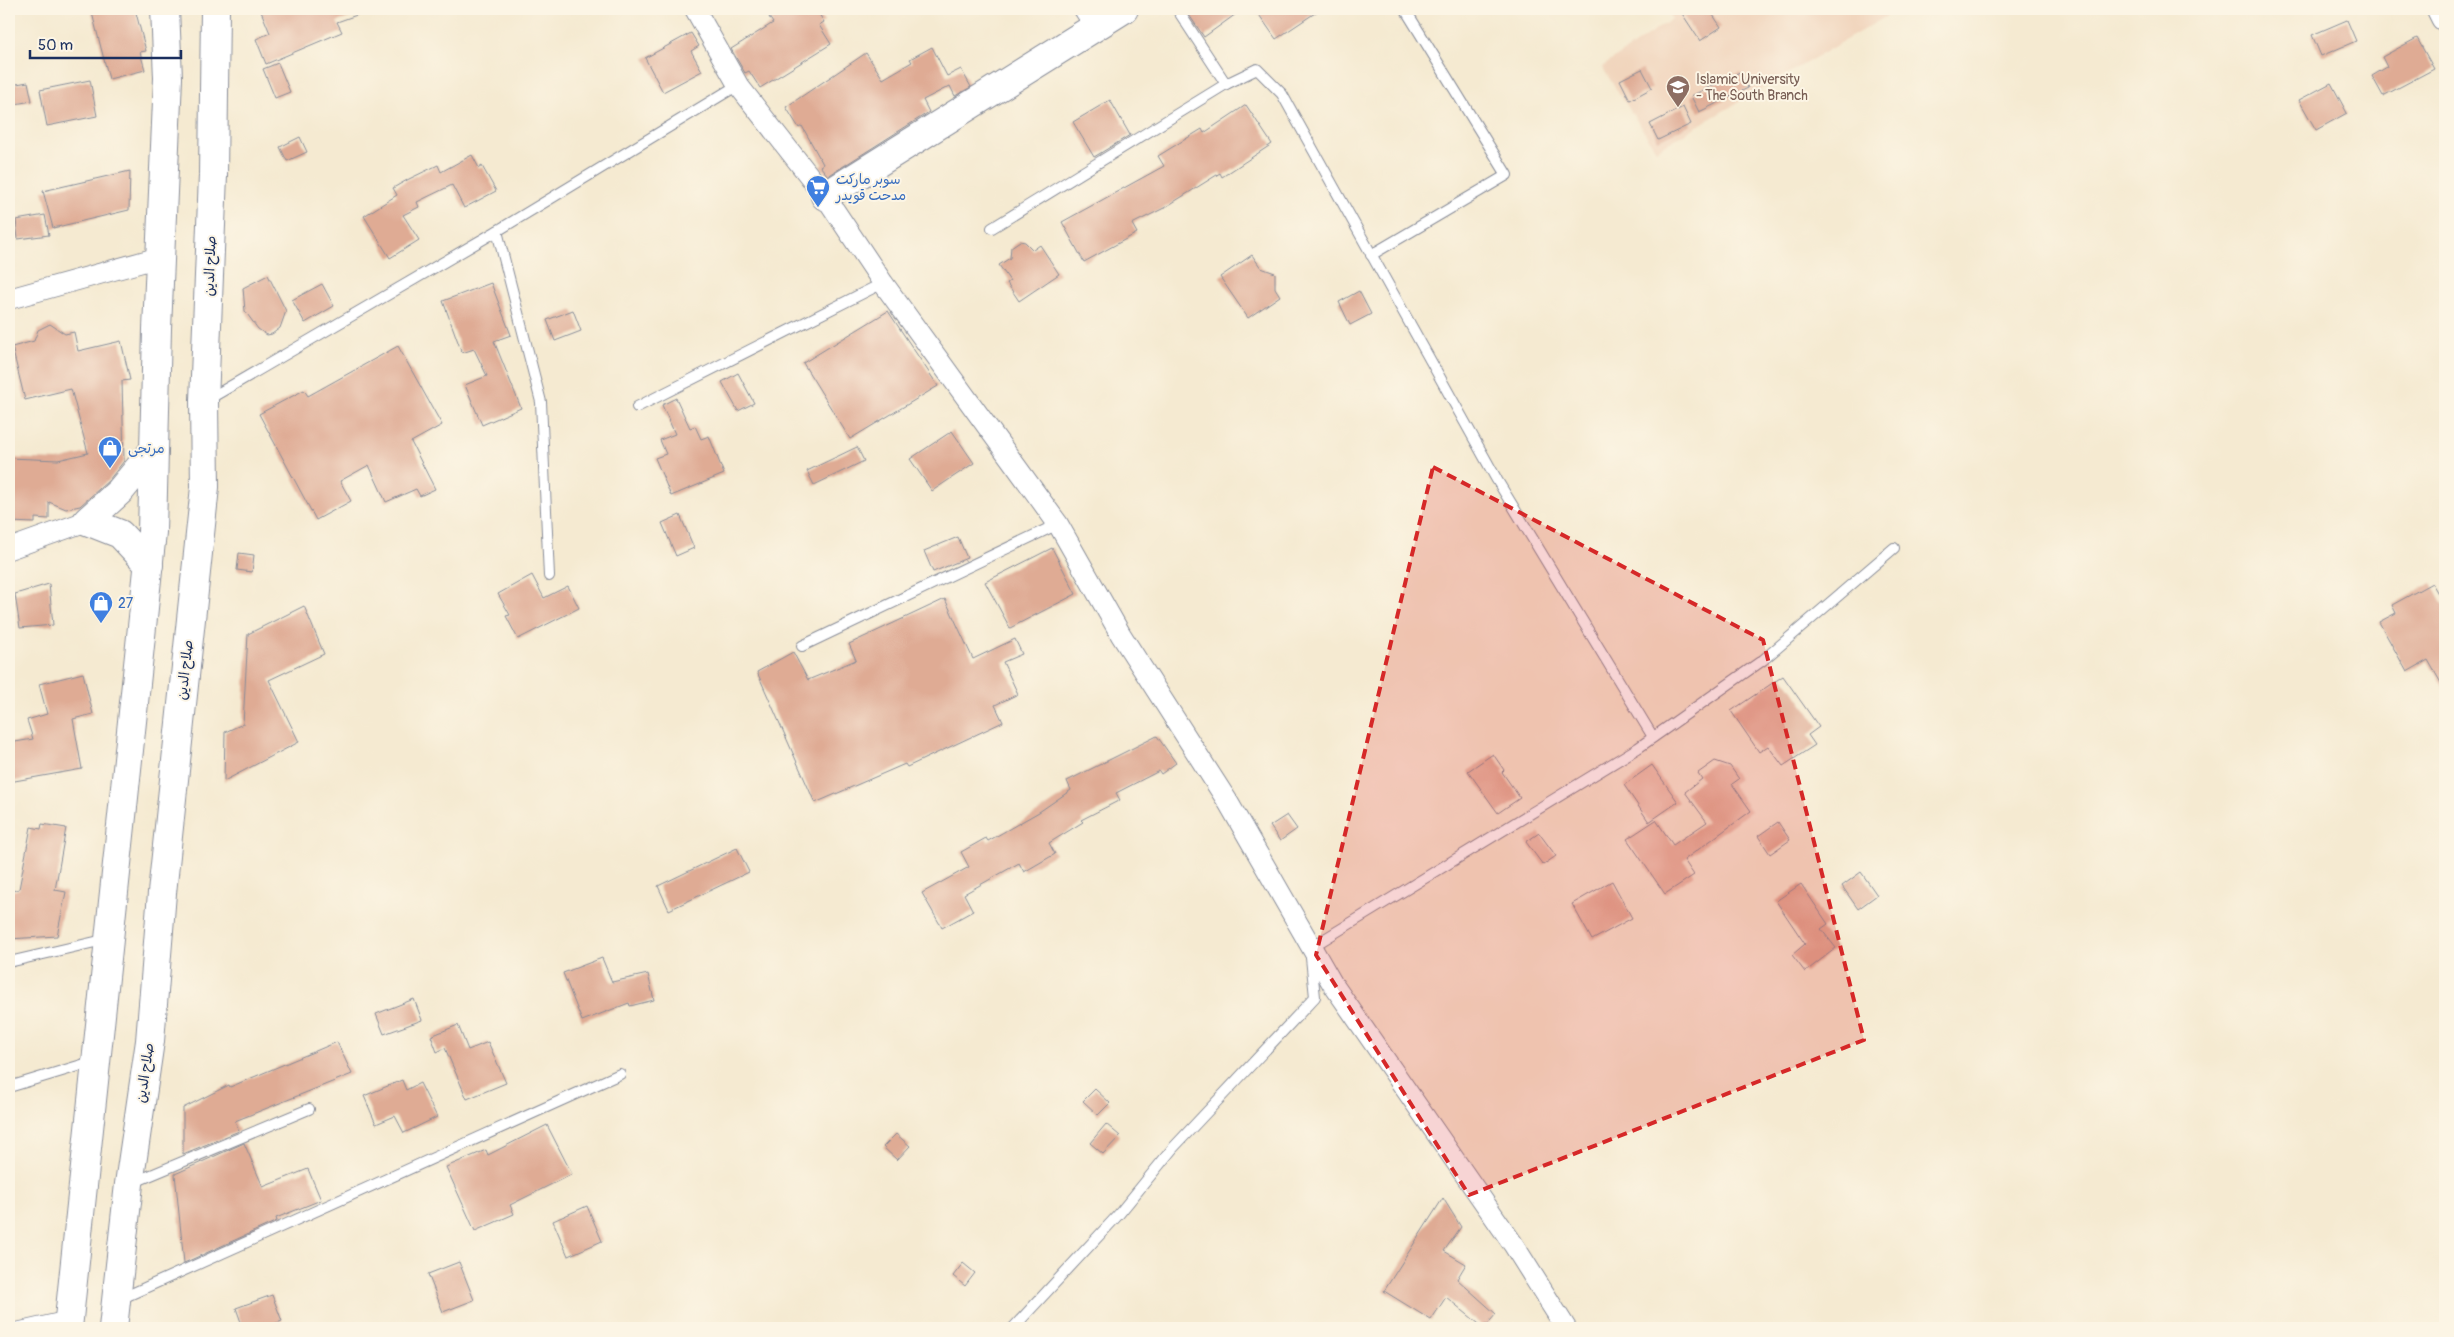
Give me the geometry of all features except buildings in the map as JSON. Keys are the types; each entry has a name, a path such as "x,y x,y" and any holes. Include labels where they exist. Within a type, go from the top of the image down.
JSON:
{"main road":[{"path":"69,1322 149,565 168,78 165,9"},
{"name":"صلاح الدين","path":"113,1328 129,1184 150,1041 162,893 205,487 204,401 214,175 215,9"},
{"path":"825,196 1018,77 1084,19 1124,9"},
{"path":"2441,9 2445,16"},
{"path":"149,565 120,534 87,521 120,491 154,450"}],"street":[{"path":"695,9 738,86 825,196 883,283 1058,524 1121,635 1228,802 1310,948 1332,983 1513,1244 1566,1328"},
{"path":"9,299 160,257"},
{"path":"9,549 87,521"}],"lane":[{"path":"1177,9 1226,84"},
{"path":"1371,255 1507,175 1405,9"},
{"path":"992,228 1226,84 1257,69 1282,94 1497,480 1653,737"},
{"path":"204,401 497,231 738,86"},
{"path":"497,231 541,402 549,576"},
{"path":"637,407 883,283"},
{"path":"802,646 1058,524"},
{"path":"1013,1328 1119,1214 1173,1148 1316,997 1310,948 1546,806 1653,737 1763,660 1894,548"},
{"path":"9,962 109,938"},
{"path":"9,1087 96,1061"},
{"path":"117,1301 620,1074"},
{"path":"129,1184 309,1109"},
{"path":"16,1328 69,1322"}],"highlighted area":[{"path":"1433,467 1763,640 1864,1040 1469,1195 1316,955"}],"shaded area":[{"name":"Islamic University - The South Branch","path":"1668,9 1899,9 1656,150 1602,67 1672,19"}],"place":[{"name":"Islamic University - The South Branch","path":"1678,108"},
{"name":"سوبر ماركت مدحت قويدر","path":"818,208"},
{"name":"مرتجى","path":"110,469"},
{"name":"27","path":"101,624"}]}
